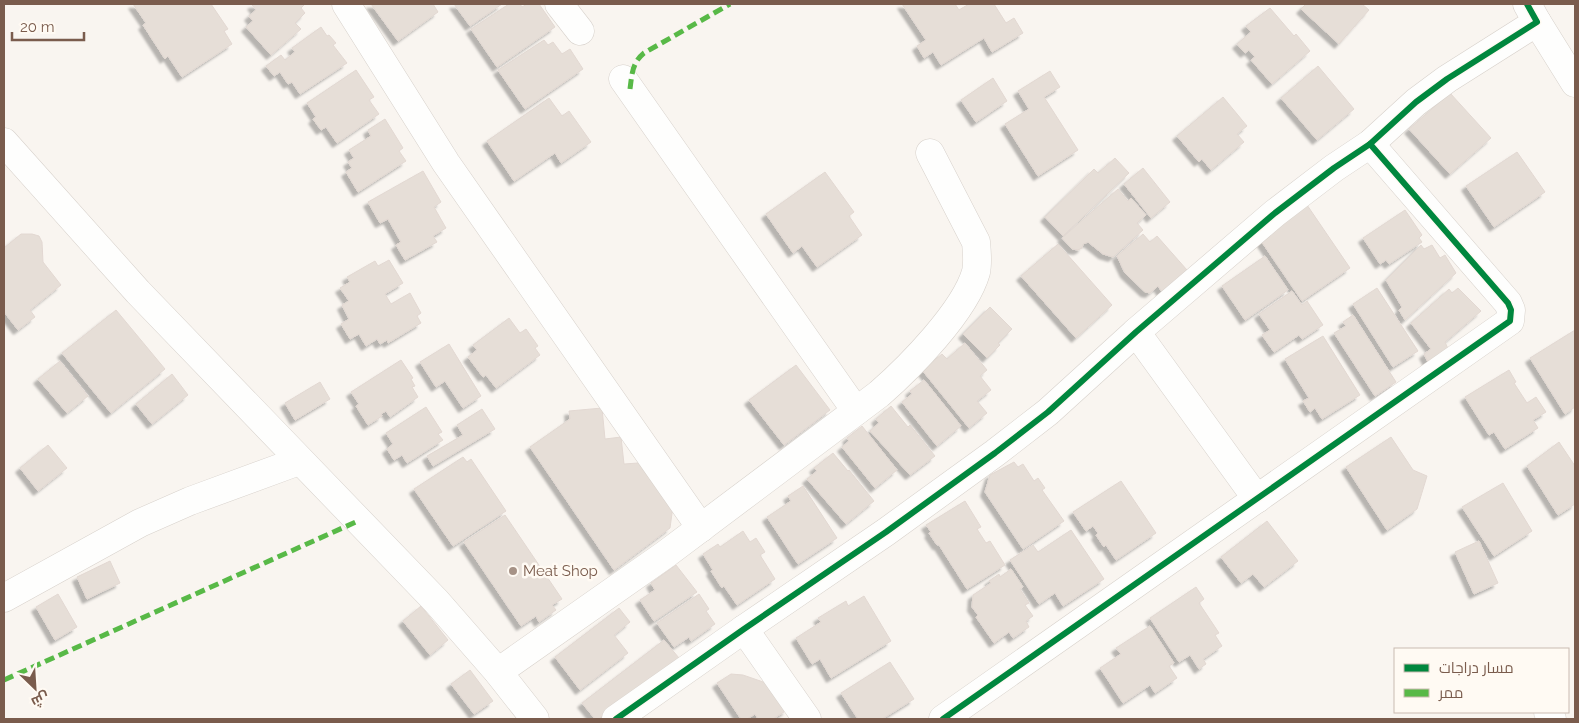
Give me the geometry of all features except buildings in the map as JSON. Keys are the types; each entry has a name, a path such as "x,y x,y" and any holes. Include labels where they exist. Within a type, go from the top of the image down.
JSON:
{"street":[{"path":"346,4 446,163 701,528"},
{"path":"559,4 580,31"},
{"path":"616,719 878,538 995,454 1048,412 1136,332 1275,213 1334,168 1370,144 1416,102 1532,13 1575,83"},
{"path":"624,79 856,411"},
{"path":"4,142 138,292 436,601 498,672 535,719"},
{"path":"943,719 1510,321 1512,315 1508,302 1370,144"},
{"path":"498,672 701,528 856,411 894,380 957,310 966,295 976,271 976,242 930,153"},
{"path":"1136,332 1257,499"},
{"path":"4,598 140,523 190,501 299,461"},
{"path":"744,629 807,719"}],"marked path":[{"path":"630,89 635,65 644,53 730,4"},
{"path":"4,680 358,521"}],"cycle path":[{"path":"616,719 886,532 1048,412 1136,332 1275,213 1334,168 1370,144 1416,102 1447,79 1537,22 1527,4"},
{"path":"943,719 1510,321 1511,310 1508,303 1370,144"}],"place":[{"name":"Meat Shop","path":"513,571"}]}
